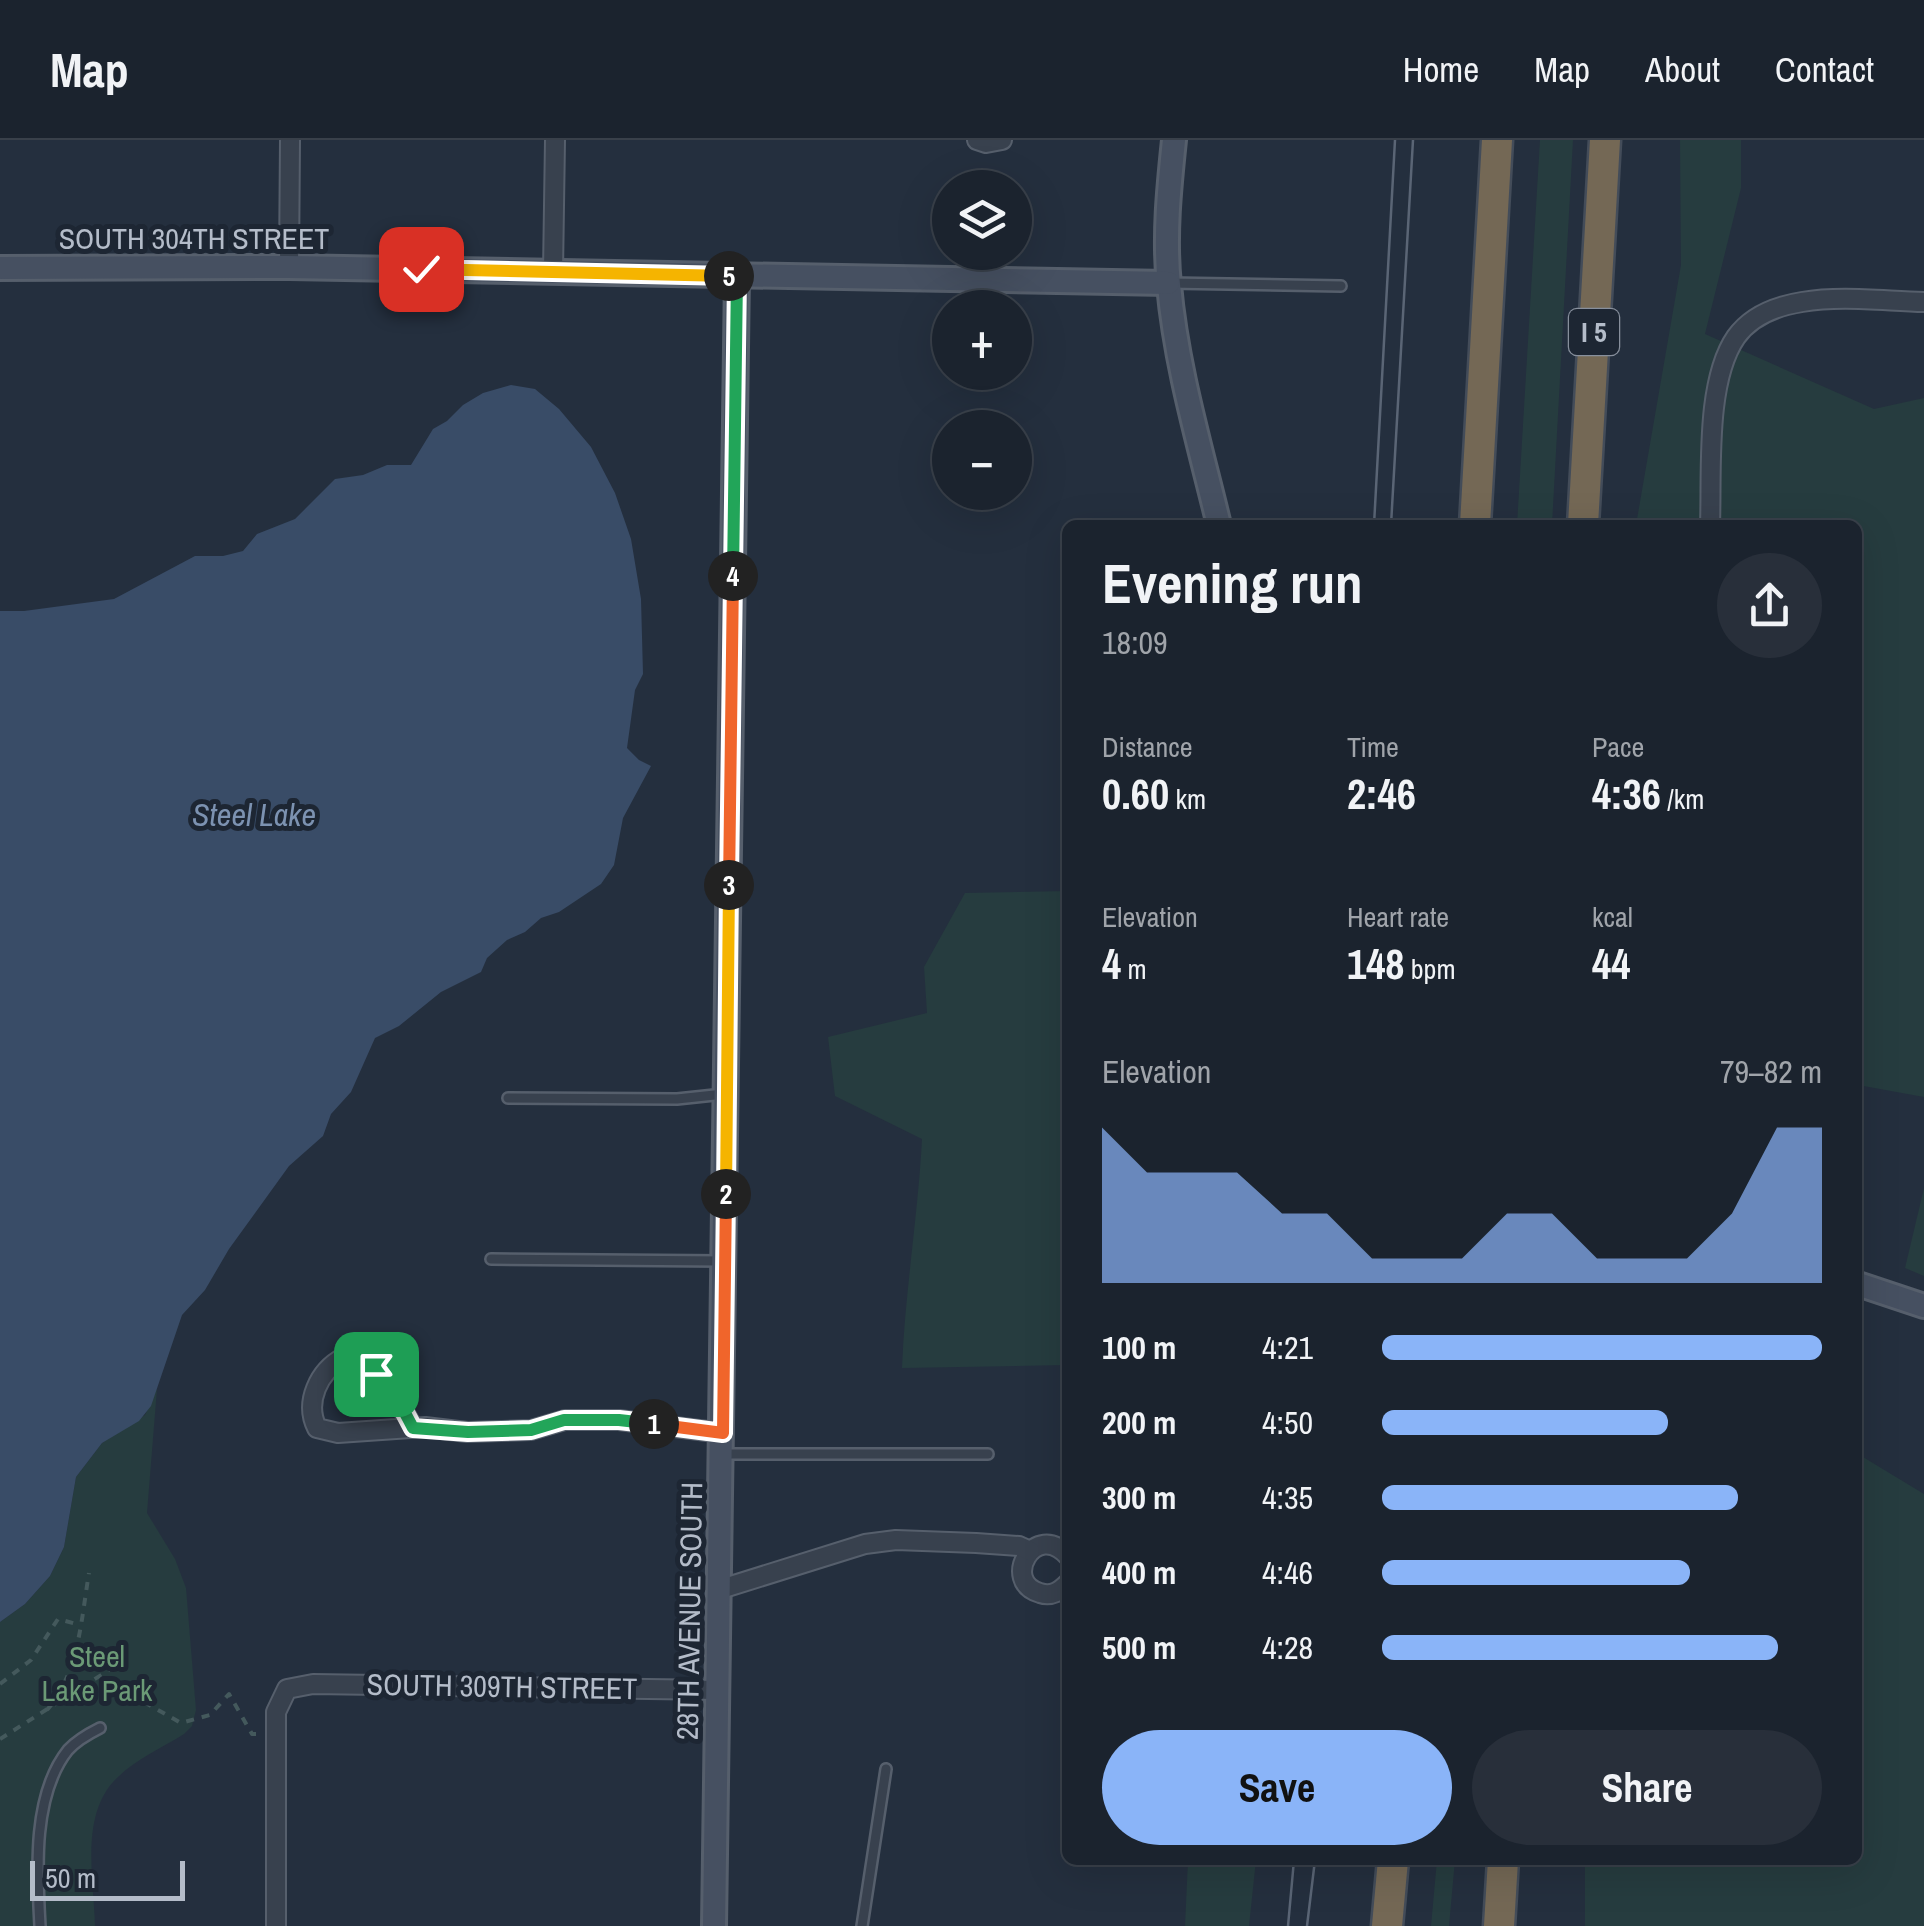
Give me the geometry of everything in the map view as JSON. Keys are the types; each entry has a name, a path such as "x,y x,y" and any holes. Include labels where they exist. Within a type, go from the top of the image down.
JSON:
{"highway":[{"path":"1475,520 1497,140"},
{"name":"I 5","path":"1583,520 1606,140"},
{"path":"1388,1926 1393,1865"},
{"path":"1499,1926 1503,1865"}],"street":[{"path":"289,267 290,140"},
{"path":"553,272 555,140"},
{"path":"976,140 1002,140"},
{"path":"1174,140 1168,283 1181,364 1218,520"},
{"name":"SOUTH 304TH STREET","path":"0,268 289,267 1168,283"},
{"name":"28TH AVENUE SOUTH","path":"714,1926 737,276"},
{"path":"1710,520 1716,402 1723,366 1745,326 1760,315 1804,301 1924,302"},
{"path":"1862,1285 1924,1306"},
{"path":"413,1428 394,1392 356,1362 342,1358 318,1378 312,1417 317,1428 338,1433 413,1428 531,1430 564,1420 619,1420 723,1444"},
{"path":"720,1588 864,1544 896,1540 1019,1546 1030,1551"},
{"path":"1062,1550 1046,1545 1030,1551 1022,1564 1028,1587 1050,1594 1062,1587"},
{"name":"SOUTH 309TH STREET","path":"275,1734 276,1712 287,1689 313,1684 718,1690"},
{"path":"275,1734 276,1926"}],"lane":[{"path":"1168,283 1342,286"},
{"path":"508,1098 677,1099 727,1094"},
{"path":"491,1259 725,1261"},
{"path":"723,1444 988,1454"},
{"path":"40,1926 40,1851 47,1796 70,1748 100,1728"},
{"path":"862,1926 886,1769"}],"path":[{"path":"47,1710 67,1681 89,1574"},
{"path":"0,1684 31,1660 58,1619 80,1625"},
{"path":"0,1739 109,1670"},
{"path":"144,1702 181,1723 210,1715 229,1694 252,1734 275,1734"}],"green space":[{"path":"1540,140 1573,140 1552,520 1517,520"},
{"path":"1680,140 1741,140 1741,188 1705,334 1874,409 1924,398 1924,1097 1862,1086 1862,520 1637,520 1681,265"},
{"path":"1062,891 1062,1365 902,1368 922,1139 835,1096 828,1037 927,1013 924,967 965,893"},
{"path":"1924,1188 1924,1276 1905,1268"},
{"name":"Steel Lake Park","path":"157,1389 147,1513 175,1559 186,1588 196,1710 192,1726 133,1765 106,1792 93,1827 95,1926 0,1926 0,1622 25,1604 50,1576 64,1547 76,1477 102,1443 145,1415"},
{"path":"1862,1456 1924,1494 1924,1926 1585,1926 1585,1865 1862,1865"},
{"path":"1188,1865 1255,1865 1249,1926 1185,1926"},
{"path":"1437,1865 1455,1865 1449,1926 1431,1926"}],"water":[{"name":"Steel Lake","path":"511,385 535,389 559,409 591,447 615,493 631,539 641,599 643,674 635,690 627,748 651,766 623,818 614,865 601,884 507,940 487,958 481,972 441,992 399,1026 375,1038 351,1092 331,1114 323,1136 289,1166 229,1249 205,1290 182,1315 151,1406 139,1421 102,1443 76,1477 64,1547 50,1576 25,1604 0,1622 0,611 114,599 195,556 243,551 257,534 295,519 335,479 363,475 387,465 411,465 433,429 463,405 483,393"}],"tram line":[{"path":"1374,520 1395,140"},
{"path":"1391,520 1413,140"},
{"path":"1288,1926 1294,1865"},
{"path":"1307,1926 1314,1865"}],"route":[{"path":"376,1374 394,1392 413,1428 468,1432 531,1430 564,1420 619,1420 723,1433 737,276 421,269"}]}
